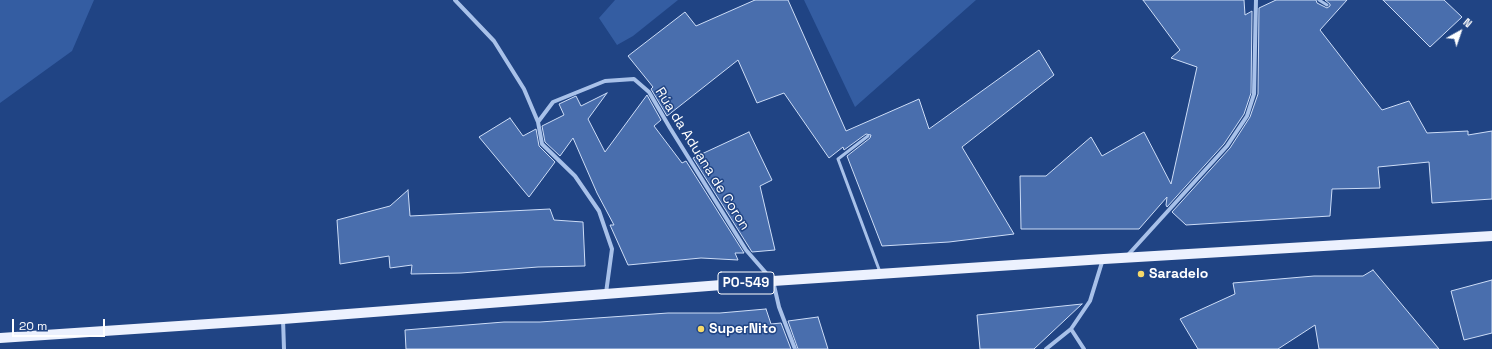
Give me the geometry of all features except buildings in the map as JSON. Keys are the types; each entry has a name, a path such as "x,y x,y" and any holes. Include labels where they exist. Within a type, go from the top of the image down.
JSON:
{"main road":[{"name":"PO-549","path":"0,338 283,319 773,281 1104,259 1492,236"}],"street":[{"path":"455,0 494,41 524,89 538,122 542,144 575,176 599,211 612,249 606,294"},
{"path":"1124,258 1226,146 1247,116 1254,94 1256,0"},
{"name":"Rúa da Aduana de Coron","path":"538,122 553,102 605,80 634,79 649,92 746,250 773,281"},
{"path":"1046,349 1071,329 1090,301 1104,259"},
{"path":"773,281 779,307 796,349"},
{"path":"283,319 284,349"},
{"path":"1071,329 1084,349"}],"lane":[{"path":"1319,0 1327,5"},
{"path":"868,136 838,160 881,274"}],"shaded area":[{"path":"0,0 94,0 72,51 0,103"},
{"path":"615,0 678,0 633,36 617,45 599,18"},
{"path":"804,0 976,0 855,107"}],"place":[{"name":"Saradelo","path":"1141,274"},
{"name":"SuperNito","path":"701,329"}]}
